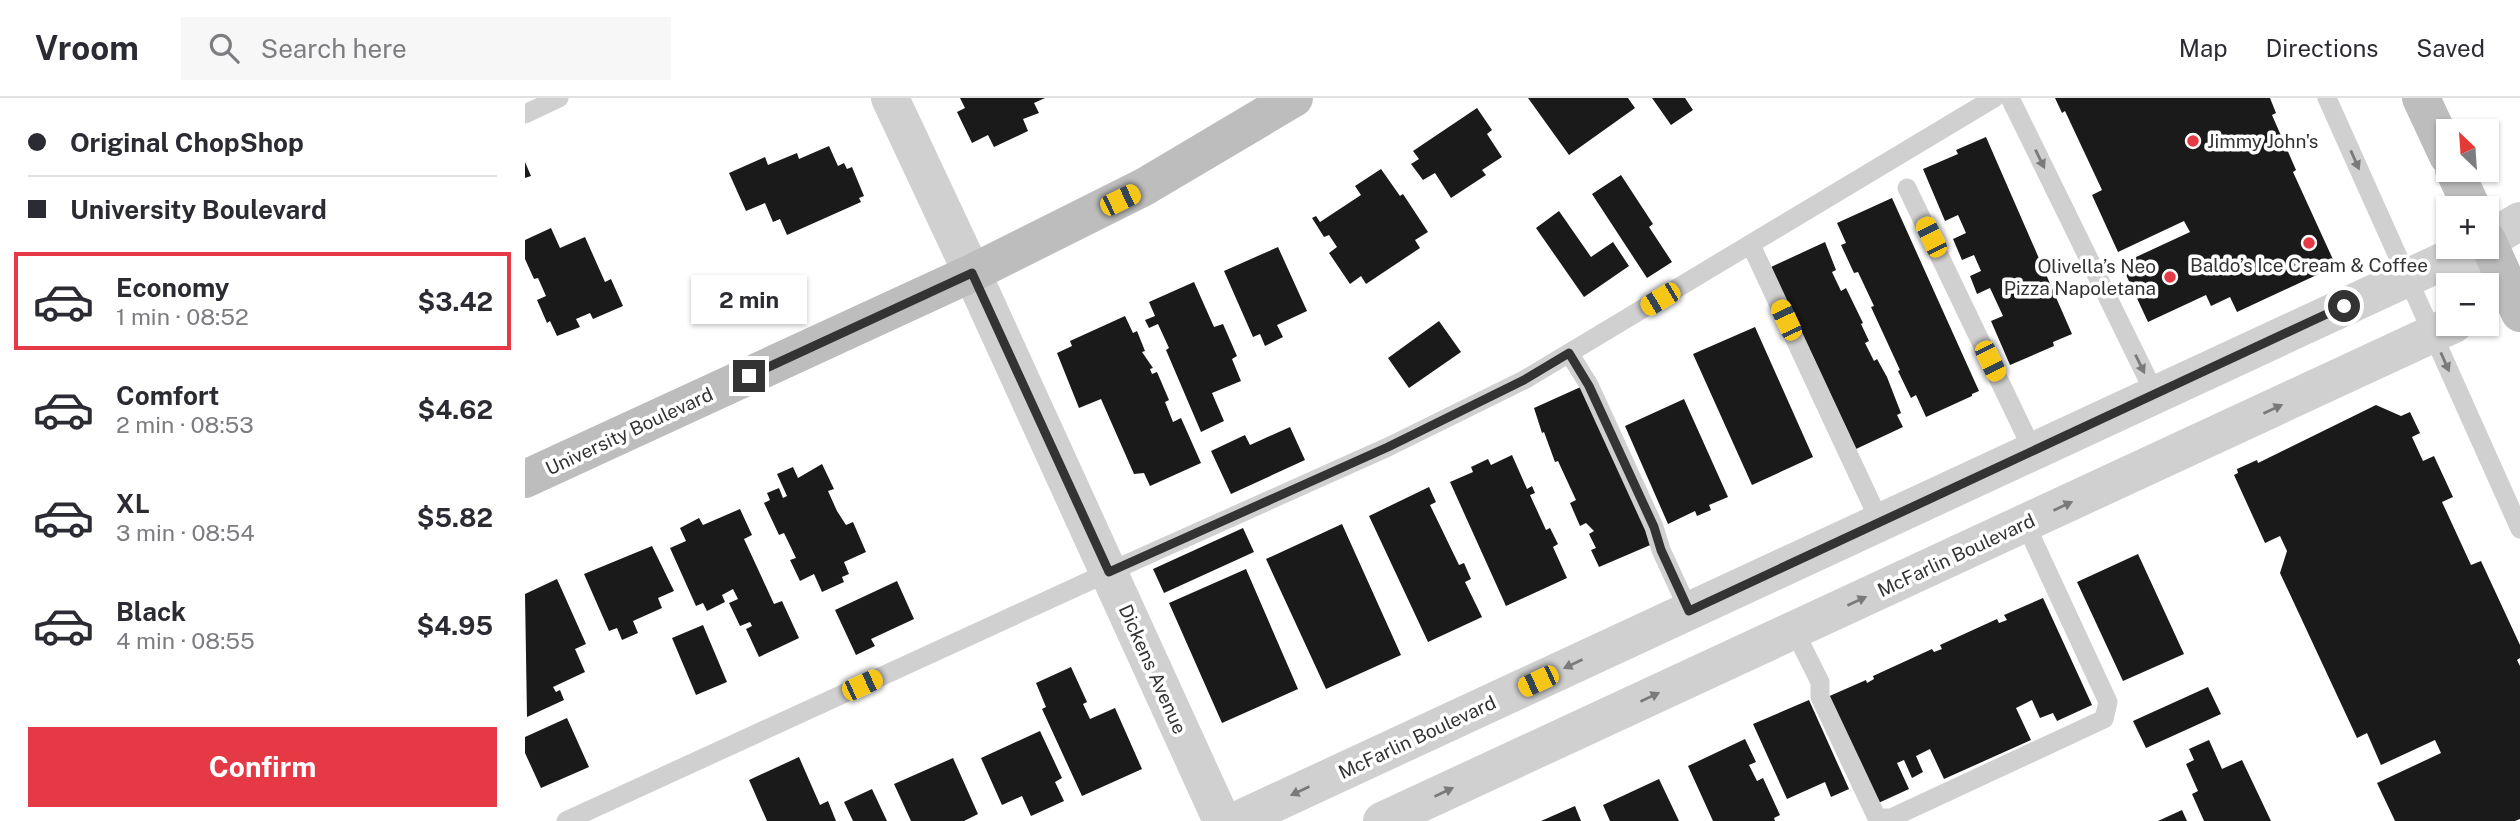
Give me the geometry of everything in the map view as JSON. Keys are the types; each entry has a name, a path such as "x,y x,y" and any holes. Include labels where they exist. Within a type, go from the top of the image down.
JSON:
{"street":[{"name":"Dickens Avenue","path":"890,98 1222,821"},
{"name":"University Boulevard","path":"525,479 972,273 1144,187 1294,98"},
{"path":"2421,98 2436,130"},
{"path":"2499,234 2520,221"},
{"name":"McFarlin Boulevard","path":"1236,821 2448,259"},
{"path":"2495,259 2520,313"},
{"name":"McFarlin Boulevard","path":"1382,821 2436,334"}],"lane":[{"path":"525,114 559,98"},
{"path":"566,821 1388,447 1524,380 1994,98"},
{"path":"2010,98 2155,394"},
{"path":"2327,98 2408,277 2436,318"},
{"path":"1907,188 2033,451"},
{"path":"1751,245 1880,522"},
{"path":"2446,336 2520,529"},
{"path":"1569,353 1594,397 1689,611"},
{"path":"1794,630 1820,682 1820,697 1877,818 1891,818 2104,719 2108,702 2025,523"}],"building":[{"path":"960,98 1045,98 1034,103 1039,113 1023,119 1028,131 994,147 988,135 972,143 957,112 965,108"},
{"path":"1528,98 1628,98 1635,108 1569,155"},
{"path":"1652,98 1685,98 1693,110 1671,125"},
{"path":"2055,98 2270,98 2276,113 2272,115 2296,170 2293,172 2336,266 2237,312 2230,297 2211,306 2206,295 2148,322 2121,264 2190,232 2184,221 2118,252 2092,195 2102,190 2065,111 2062,113"},
{"path":"1477,108 1492,130 1487,134 1502,157 1482,170 1486,175 1451,198 1435,173 1423,180 1411,164 1419,159 1413,151"},
{"path":"1986,137 2072,334 2053,342 2054,346 2010,365 1991,321 2003,316 1990,288 1977,294 1970,276 1981,271 1974,255 1962,260 1953,239 1966,233 1958,215 1945,221 1923,169 1958,154 1956,150"},
{"path":"829,146 838,166 844,163 847,169 852,167 864,196 859,198 861,202 787,235 780,219 773,222 765,203 746,211 729,173 765,157 768,165 797,153 799,159"},
{"path":"525,162 531,176 525,178"},
{"path":"1381,169 1400,196 1403,194 1428,232 1415,240 1420,248 1366,284 1361,276 1350,284 1329,253 1337,247 1329,235 1324,237 1312,218 1316,216 1320,222 1361,195 1355,186"},
{"path":"1621,175 1653,224 1649,227 1672,262 1647,278 1592,194"},
{"path":"1892,198 1979,391 1926,417 1916,395 1911,398 1898,371 1900,370 1871,307 1874,306 1858,272 1854,273 1841,245 1846,243 1837,223"},
{"path":"1559,211 1591,257 1613,242 1629,266 1584,297 1536,228"},
{"path":"551,228 560,248 585,237 605,282 611,279 623,306 593,319 590,313 576,319 580,327 557,336 550,321 547,323 537,300 546,296 525,259 525,240"},
{"path":"1825,242 1836,270 1832,272 1841,291 1846,288 1863,323 1861,324 1869,341 1865,343 1874,361 1877,359 1887,377 1901,413 1897,415 1903,427 1856,449 1771,267"},
{"path":"1278,247 1307,311 1277,325 1283,337 1265,346 1260,334 1253,337 1224,271"},
{"path":"1194,282 1214,327 1223,324 1237,356 1232,359 1241,381 1212,393 1224,421 1201,432 1166,350 1169,348 1158,324 1149,328 1145,320 1155,316 1149,302"},
{"path":"1125,316 1133,333 1137,331 1145,351 1142,352 1153,368 1150,369 1152,374 1157,372 1169,400 1165,402 1173,422 1181,418 1201,463 1150,486 1144,473 1134,474 1101,399 1079,408 1057,353 1072,346 1070,341"},
{"path":"1439,321 1461,352 1409,388 1388,358"},
{"path":"1755,327 1813,457 1752,485 1693,354"},
{"path":"1585,385 1655,543 1599,567 1591,550 1596,548 1589,534 1594,531 1586,523 1580,526 1570,503 1576,500 1558,461 1555,462 1534,408"},
{"path":"1684,399 1728,497 1709,505 1711,510 1697,516 1695,511 1668,524 1625,426"},
{"path":"2376,405 2401,416 2410,412 2420,433 2412,437 2423,461 2434,456 2453,497 2442,502 2471,565 2481,561 2520,645 2520,658 2517,660 2520,666 2520,819 2515,821 2395,821 2377,783 2441,753 2435,740 2381,765 2367,733 2357,738 2280,573 2287,551 2280,536 2265,543 2234,475 2238,473 2237,469 2257,460 2258,463"},
{"path":"1290,427 1305,460 1231,494 1211,451 1245,435 1250,445"},
{"path":"1512,455 1527,489 1532,486 1535,493 1530,495 1546,530 1550,528 1558,544 1553,547 1567,578 1506,606 1450,482 1473,472 1471,467 1488,459 1491,465"},
{"path":"822,464 834,489 828,491 837,511 846,525 853,522 866,552 844,562 849,574 842,577 844,582 822,592 814,574 800,581 790,560 796,558 784,533 779,535 764,503 770,500 767,493 779,488 783,498 787,496 777,474 793,467 798,478"},
{"path":"1429,487 1436,502 1430,505 1459,565 1464,563 1471,579 1465,582 1482,617 1428,642 1369,516"},
{"path":"740,509 752,535 744,539 774,604 782,601 799,638 759,657 746,629 752,626 750,622 740,626 729,603 738,599 733,589 722,595 725,602 707,611 703,603 696,606 670,548 686,541 680,528 699,518 703,525"},
{"path":"1342,524 1401,655 1326,689 1266,559"},
{"path":"1243,528 1254,552 1164,593 1153,569"},
{"path":"652,546 674,591 658,598 662,608 633,621 638,633 622,640 617,628 609,631 584,574"},
{"path":"2138,554 2184,654 2123,681 2077,582"},
{"path":"1246,569 1298,689 1222,723 1169,603"},
{"path":"557,579 586,644 575,649 585,672 553,687 556,692 560,690 564,700 527,717 525,594"},
{"path":"897,581 914,619 871,639 875,646 856,655 835,610"},
{"path":"2043,598 2092,705 2057,721 2053,713 2040,718 2032,700 2016,708 2031,740 1944,779 1930,749 1916,756 1923,772 1912,778 1904,760 1897,763 1909,789 1874,805 1825,698 1866,680 1867,683 1874,679 1873,676 1932,649 1934,652 1942,649 1940,645 1997,619 1999,623 2007,620 2004,615"},
{"path":"703,625 727,682 696,695 672,638"},
{"path":"1071,667 1087,702 1083,704 1090,719 1115,708 1142,769 1082,796 1042,709 1046,707 1036,683"},
{"path":"2208,687 2221,714 2146,748 2133,721"},
{"path":"1809,700 1849,789 1831,797 1825,782 1787,799 1753,724"},
{"path":"567,718 589,767 541,788 525,753 525,737"},
{"path":"1040,731 1062,778 1055,782 1064,801 1031,816 1022,796 1002,805 981,758"},
{"path":"1745,739 1756,762 1749,765 1757,781 1763,778 1780,815 1774,818 1775,821 1713,821 1688,766"},
{"path":"2209,740 2222,769 2242,760 2271,821 2204,821 2192,794 2198,791 2186,764 2194,760 2189,749"},
{"path":"799,757 820,805 828,801 836,821 767,821 749,780"},
{"path":"953,758 978,814 964,821 911,821 894,784"},
{"path":"1659,779 1679,821 1610,821 1603,805"},
{"path":"872,789 887,821 853,821 844,802"},
{"path":"1575,806 1581,821 1541,821"},
{"path":"2182,810 2187,821 2158,821"}],"place":[{"name":"Jimmy John's","path":"2193,141"},
{"name":"Baldo’s Ice Cream & Coffee","path":"2309,243"},
{"name":"Olivella’s Neo Pizza Napoletana","path":"2170,277"}],"route":[{"path":"749,376 972,273 1109,572 1388,447 1524,380 1569,353 1589,386 1654,527 1661,550 1689,611 2344,306"}]}
